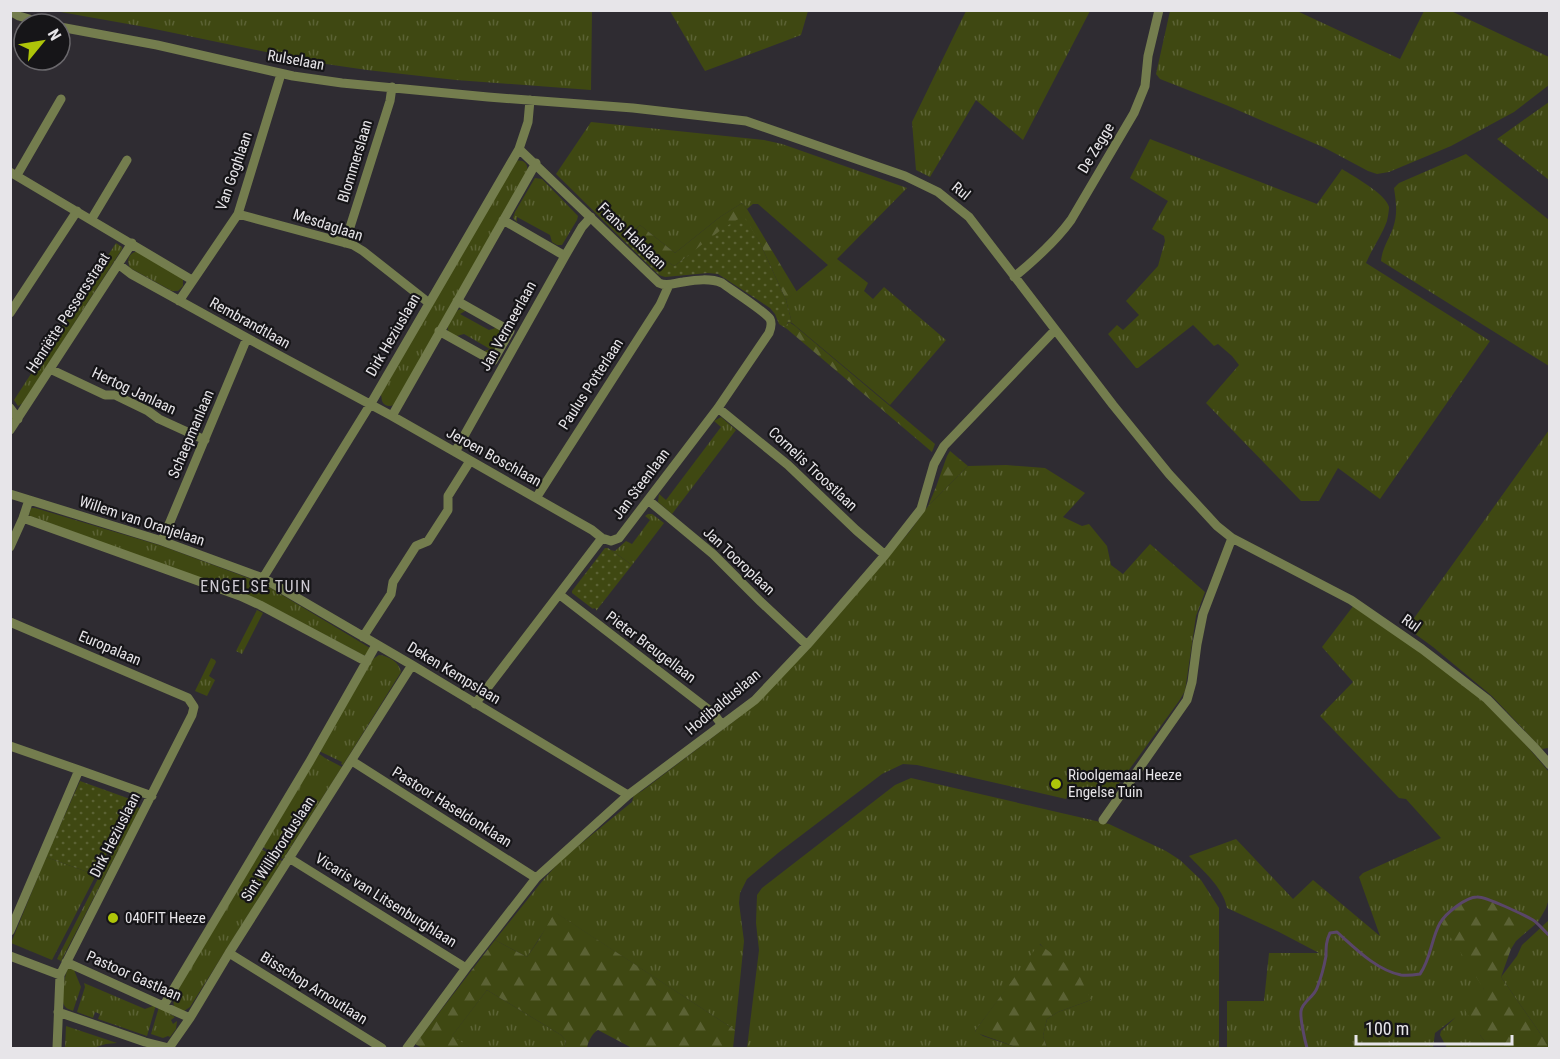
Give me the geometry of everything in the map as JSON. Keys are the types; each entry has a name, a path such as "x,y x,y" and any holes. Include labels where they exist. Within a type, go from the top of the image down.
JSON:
{"street":[{"name":"De Zegge","path":"1014,277 1039,256 1071,220 1134,113 1145,86 1148,56 1159,10"},
{"name":"Rulselaan","path":"72,29 157,45 281,74 342,83 530,100"},
{"name":"Van Goghlaan","path":"179,301 238,214 281,74"},
{"name":"Blommerslaan","path":"345,243 390,101 392,87"},
{"path":"61,99 13,175 192,280"},
{"name":"Rul","path":"530,100 633,108 746,122 905,176 938,192 969,217 1113,405 1169,474 1217,526 1232,538 1351,600 1422,649 1487,699 1550,765"},
{"name":"Dirk Heziuslaan","path":"263,578 370,405 519,148 528,122 530,100"},
{"name":"Frans Halslaan","path":"519,148 659,283 669,285 714,280 722,283 765,313 771,321"},
{"path":"91,219 127,160"},
{"path":"392,416 536,163"},
{"path":"10,313 77,211"},
{"name":"Mesdaglaan","path":"238,214 345,243 363,251 429,303"},
{"name":"Jan Vermeerlaan","path":"454,452 565,255 591,217"},
{"path":"503,219 565,255"},
{"name":"Henriëtte Pessersstraat","path":"10,430 132,243"},
{"name":"Rembrandtlaan","path":"118,264 131,274 179,301 370,405"},
{"name":"Paulus Potterlaan","path":"536,498 660,305 669,285"},
{"path":"439,331 493,362 510,331 457,300"},
{"name":"Jan Steenlaan","path":"602,538 611,541 619,538 718,408 769,333 771,321"},
{"name":"Hodibalduslaan","path":"407,1048 536,878 628,795 754,700 807,645 885,555 921,509 934,464 944,446 1055,330"},
{"name":"Schaepmanlaan","path":"162,542 247,338"},
{"name":"Hertog Janlaan","path":"50,369 105,394 115,395 204,440"},
{"name":"Jeroen Boschlaan","path":"370,405 592,530 602,538"},
{"path":"10,408 18,419"},
{"name":"Cornelis Troostlaan","path":"718,408 788,465 885,555"},
{"path":"363,637 391,594 393,582 416,546 428,541 448,510 448,496 470,461"},
{"name":"Willem van Oranjelaan","path":"10,494 162,542 263,578"},
{"path":"10,547 29,500"},
{"name":"Jan Tooroplaan","path":"648,500 713,554 807,645"},
{"path":"23,518 257,604 367,662"},
{"path":"476,704 602,538"},
{"path":"1103,820 1187,700 1203,614 1232,538"},
{"name":"Deken Kempslaan","path":"263,578 628,795"},
{"name":"Pieter Breugellaan","path":"560,595 713,713 722,724"},
{"name":"Europalaan","path":"10,622 188,698 194,707"},
{"name":"Sint Willibrorduslaan","path":"164,1005 310,761 376,645"},
{"name":"Sint Willibrorduslaan","path":"169,1048 412,665"},
{"name":"Dirk Heziuslaan","path":"60,975 152,796 194,707"},
{"path":"10,746 152,796"},
{"name":"Pastoor Haseldonklaan","path":"352,761 536,878"},
{"path":"10,931 79,770"},
{"name":"Vicaris van Litsenburghlaan","path":"289,858 466,968"},
{"name":"Bisschop Arnoutlaan","path":"229,953 382,1048"},
{"path":"10,956 60,975 57,1048"},
{"name":"Pastoor Gastlaan","path":"66,962 190,1018"},
{"path":"58,1012 169,1048"}],"green space":[{"path":"55,11 592,11 591,90 456,80 319,63 72,14 72,12"},
{"path":"670,11 808,11 801,35 705,71"},
{"path":"966,11 1090,11 1023,140 976,100 930,177 916,170 912,122"},
{"path":"1170,11 1297,11 1400,59 1424,11 1451,11 1549,57 1549,85 1514,112 1451,146 1389,172 1377,174 1325,148 1160,79 1156,74"},
{"path":"1549,102 1549,180 1497,139"},
{"path":"591,122 764,140 782,144 907,188 837,259 868,283 864,291 873,299 884,287 946,340 890,405 792,323 786,300 828,265 758,204 753,204 747,209 742,203 720,217 675,253 640,225 624,241 556,174"},
{"path":"1150,139 1317,204 1342,169 1376,191 1389,207 1385,226 1366,263 1490,341 1380,499 1338,468 1319,501 1301,501 1206,403 1239,365 1232,356 1218,344 1214,346 1193,325 1138,368 1108,334 1117,325 1123,330 1139,315 1126,301 1158,266 1165,241 1164,236 1152,229 1168,201 1130,178"},
{"path":"1466,154 1549,220 1549,366 1381,261 1396,218 1394,188 1399,183"},
{"path":"516,161 525,163 527,171 394,405 385,405 381,394"},
{"path":"535,178 542,179 578,216 562,245 552,242 550,235 517,217 517,222 513,218"},
{"path":"742,203 797,292 786,300 760,243 743,217 674,266 634,232 640,225 675,253 720,217"},
{"path":"744,216 760,243 786,300 792,323 788,322 787,329 779,324 770,308 718,274 665,277 659,275 624,241 634,232 674,266 716,233"},
{"path":"116,243 122,249 23,403 18,406 14,400"},
{"path":"135,252 183,279 183,286 178,291 172,291 130,268 128,259"},
{"path":"464,308 467,310 460,314 489,330 499,327 504,336 495,352 489,355 482,352 490,349 464,334 453,337 448,332 448,324 452,317"},
{"path":"789,322 935,444 932,452 787,329 785,326"},
{"path":"721,417 736,430 672,514 658,502 659,494 666,500 721,427 714,421"},
{"path":"1549,430 1550,746 1542,749 1492,696 1407,628"},
{"path":"950,451 968,466 928,506 947,456"},
{"path":"1006,465 1045,468 1085,493 1063,517 1082,526 1089,524 1107,546 1111,565 1123,574 1150,544 1205,592 1196,616 1185,691 1110,796 1074,789 1070,790 1066,799 917,765 903,764 882,774 747,879 740,893 739,903 744,941 735,1030 556,913 527,957 495,940 562,859 632,802 634,795 738,718 809,649 910,531 928,506 968,466"},
{"path":"31,508 162,546 251,579 269,587 370,648 367,655 363,655 263,602 30,516"},
{"path":"652,514 664,523 632,565 611,550 615,551 626,541 632,544 650,520 645,516"},
{"path":"605,548 632,565 596,611 572,591"},
{"path":"1354,605 1399,636 1481,699 1521,739 1549,772 1549,899 1538,922 1489,900 1472,898 1484,990 1480,1035 1490,1048 1447,1048 1440,1035 1441,1031 1456,1017 1435,1033 1433,1048 1227,1048 1227,1001 1264,1001 1269,953 1319,953 1227,908 1217,886 1189,856 1236,839 1293,899 1313,880 1380,936 1359,877 1363,873 1441,838 1406,799 1399,798 1320,716 1353,682 1322,647"},
{"path":"257,610 263,613 242,654 236,651"},
{"path":"379,655 393,660 401,672 343,765 342,762 319,751 373,659"},
{"path":"211,658 216,662 209,676 215,680 207,696 195,691"},
{"path":"318,753 342,767 283,859 263,847"},
{"path":"911,778 1109,824 1180,860 1201,880 1219,908 1219,1048 1047,1048 1043,1036 1047,1019 1058,1012 1091,1000 1040,944 975,1031 1019,1048 747,1048 759,950 756,923 757,895 762,888 895,785"},
{"path":"80,781 130,799 132,804 96,875 46,857"},
{"path":"135,806 140,808 61,961 57,959"},
{"path":"261,849 282,861 190,1007 184,1011 174,1007 173,998"},
{"path":"46,857 96,875 52,960 11,943"},
{"path":"1472,898 1489,900 1538,922 1516,941 1501,977 1549,1048 1490,1048 1465,1010 1484,989 1442,924 1453,907"},
{"path":"555,912 735,1030 733,1048 632,1048 598,1030 594,1033 587,1048 564,1048 566,1041 561,1035 487,990 452,1036 471,1048 422,1048 415,1044 495,940 527,957"},
{"path":"1549,920 1549,1046 1501,977 1517,956 1522,945"},
{"path":"1039,944 1078,973 1091,1000 1058,1012 1047,1019 1043,1036 1047,1048 1019,1048 977,1033 975,1031"},
{"path":"68,968 74,970 81,987 73,1011 64,1005 63,1001 63,986"},
{"path":"84,983 145,1009 156,1005 147,1036 98,1019 100,1014 95,1012 93,1018 77,1012 85,987"},
{"path":"487,990 561,1035 566,1041 564,1048 471,1048 451,1037"},
{"path":"159,1007 175,1017 171,1020 173,1024 177,1021 176,1029 170,1037 163,1038 151,1034"},
{"path":"66,1026 117,1043 93,1048 65,1048"}],"waterway":[{"path":"1307,1048 1301,1011 1318,984 1330,933 1337,932 1366,958 1401,975 1420,974 1440,923 1457,906 1472,898 1488,899 1522,914 1550,936"}],"place":[{"name":"Rioolgemaal Heeze Engelse Tuin","path":"1056,784"},
{"name":"040FIT Heeze","path":"113,918"}],"district":[{"name":"ENGELSE TUIN","path":"256,586"}]}
